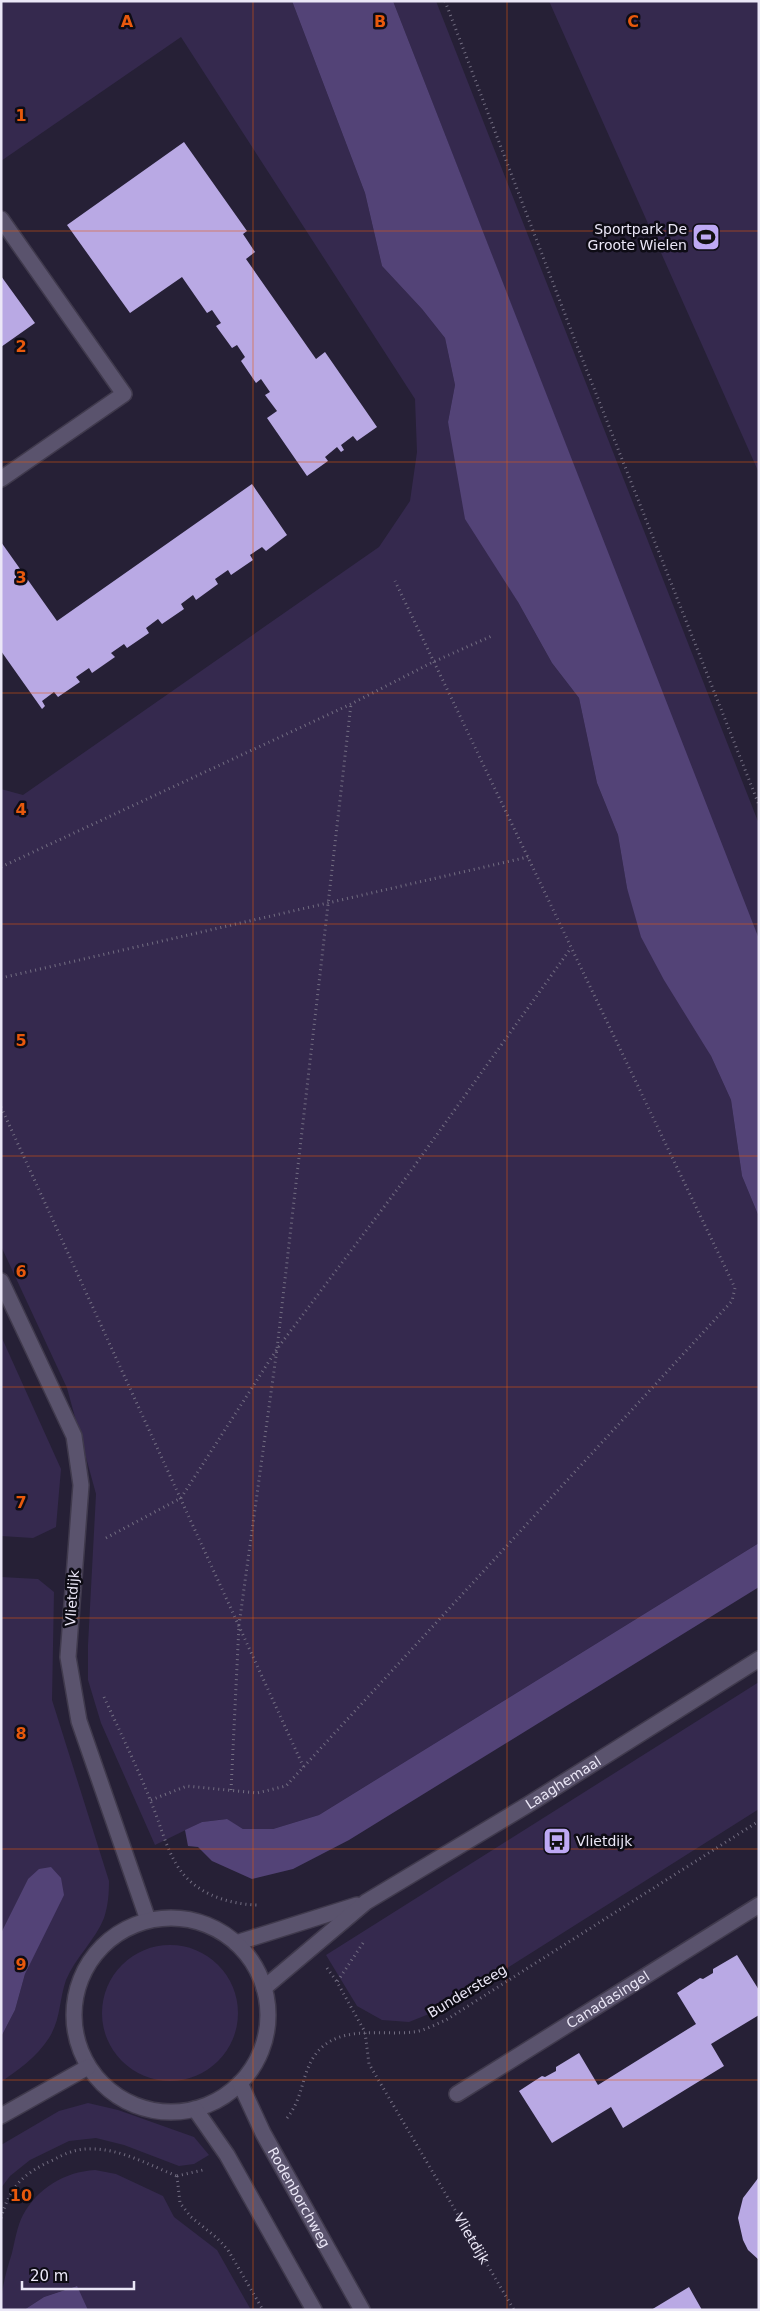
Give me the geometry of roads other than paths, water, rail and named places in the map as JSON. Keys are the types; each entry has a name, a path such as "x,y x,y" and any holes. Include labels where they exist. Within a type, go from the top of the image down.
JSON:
{"street":[{"path":"1,219 124,394 1,479"},
{"name":"Vlietdijk","path":"1,1281 74,1436 81,1486 68,1657 79,1721 148,1920"},
{"name":"Laaghemaal","path":"264,1988 366,1902 529,1804 759,1659"},
{"name":"Laaghemaal","path":"236,1943 366,1902"},
{"name":"Canadasingel","path":"457,2094 759,1905"},
{"path":"179,1918 208,1925 236,1943 252,1961 264,1988 268,2010 266,2035 257,2060 240,2083 219,2100 194,2109 176,2112 158,2111 133,2104 107,2088 88,2067 75,2036 74,2005 78,1986 85,1968 98,1950 121,1931 148,1920 179,1918"},
{"path":"1,2116 88,2067"},
{"name":"Rodenborchweg","path":"240,2083 263,2133 362,2310"},
{"path":"194,2109 227,2155 314,2310"}],"place":[{"name":"Sportpark De Groote Wielen","path":"706,237"},
{"name":"Vlietdijk","path":"557,1841"}]}
